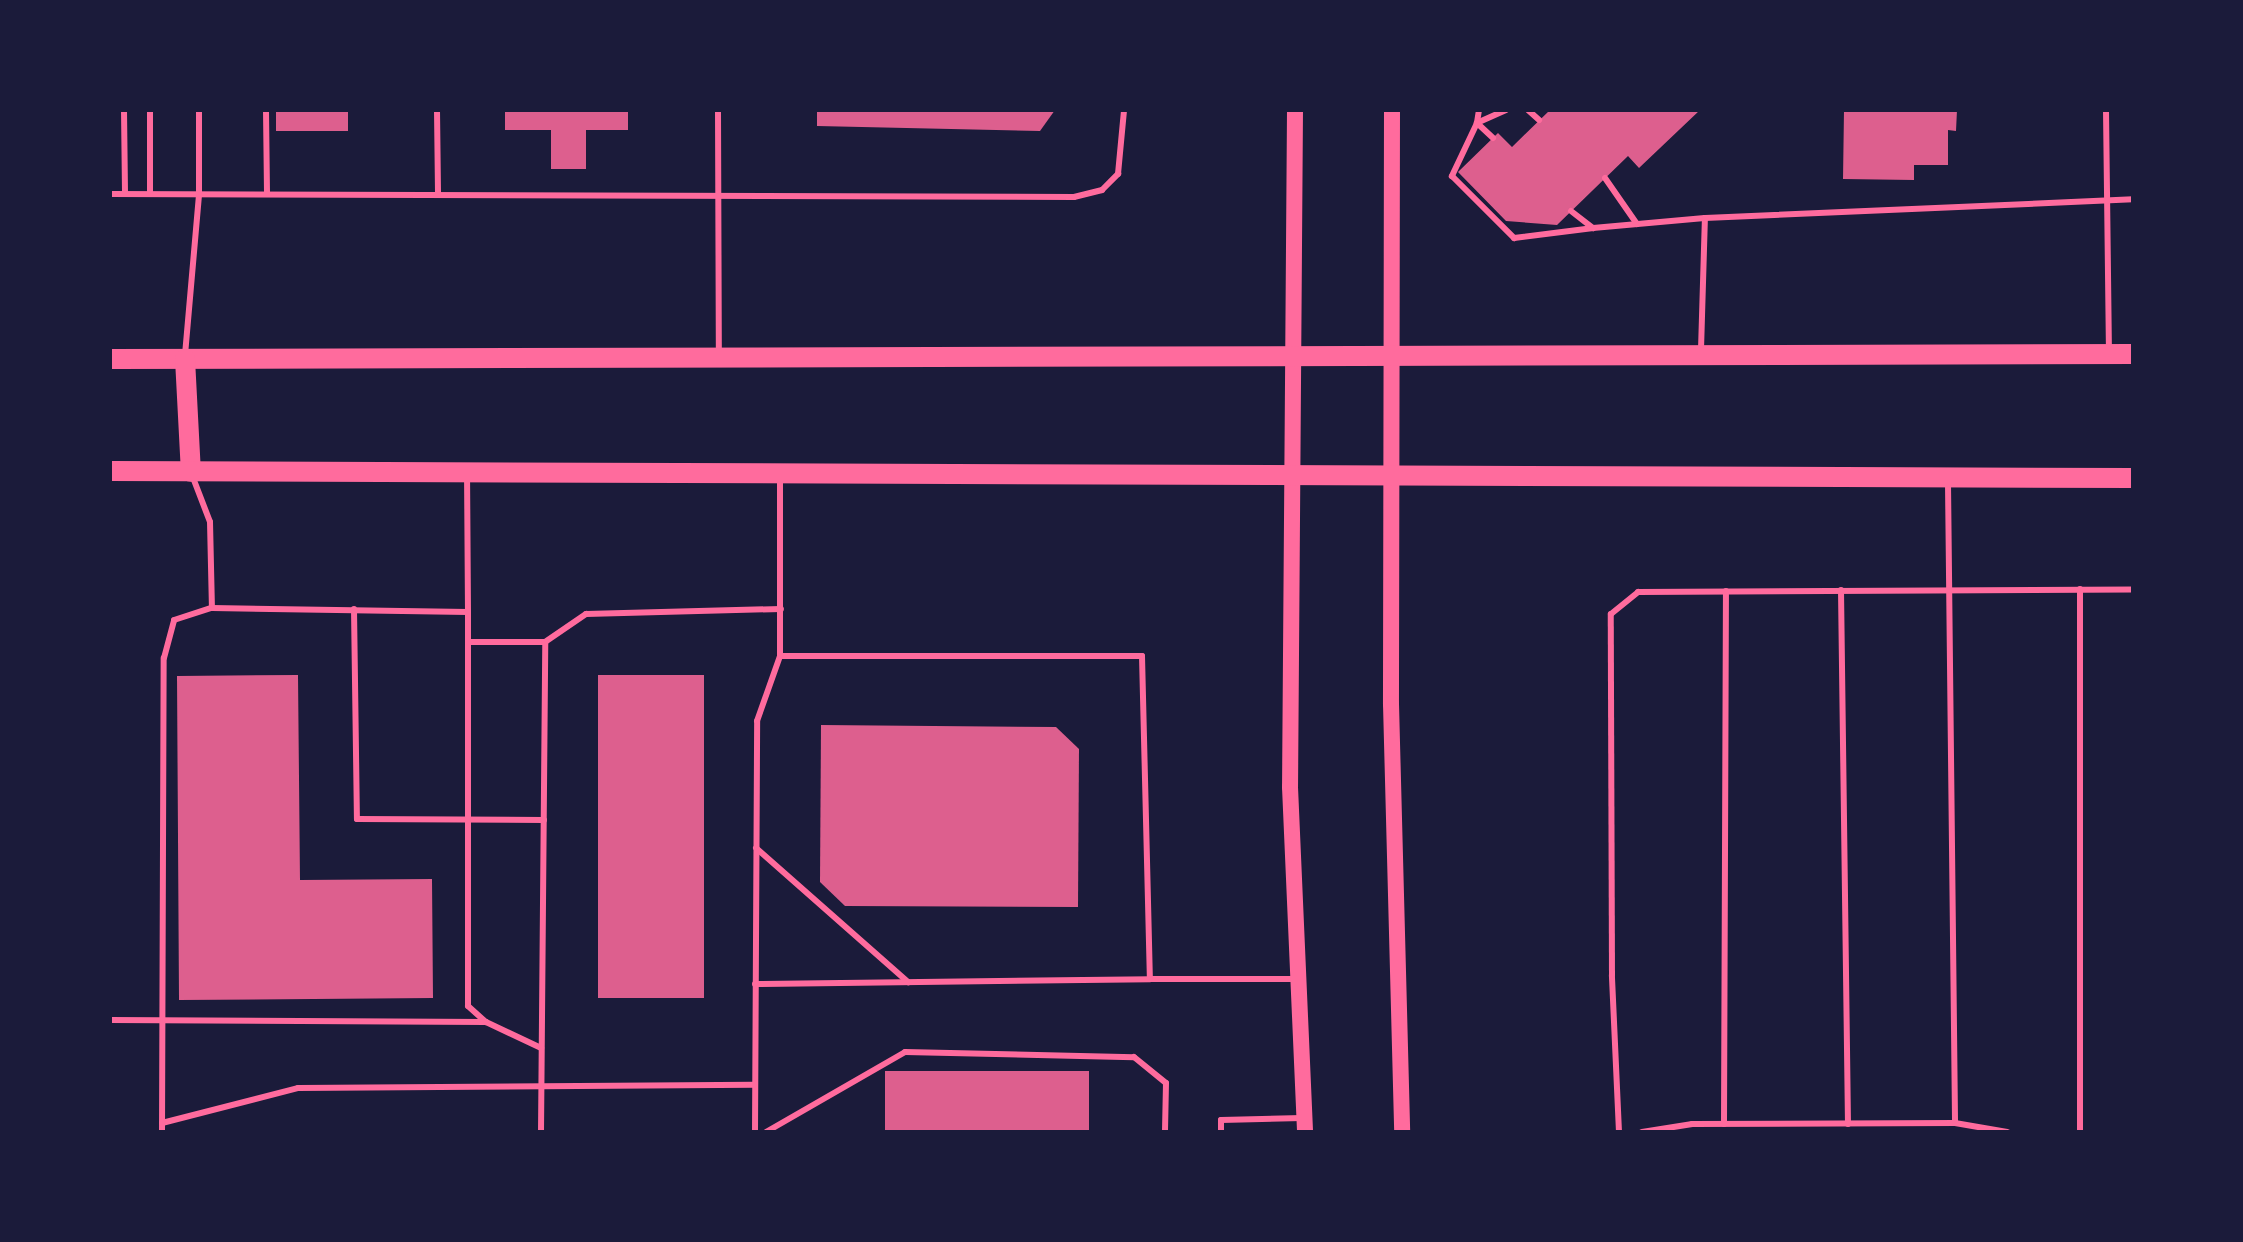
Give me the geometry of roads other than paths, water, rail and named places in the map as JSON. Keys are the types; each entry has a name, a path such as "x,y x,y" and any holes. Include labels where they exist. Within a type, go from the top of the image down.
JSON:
{"main road":[{"path":"1295,110 1297,356 1291,474 1290,787 1305,1125"},
{"path":"1392,110 1391,474 1402,1132"},
{"path":"110,359 1701,352 2133,354"},
{"path":"185,359 191,472"},
{"path":"110,471 2133,478"}],"lane":[{"path":"124,110 125,194"},
{"path":"150,110 150,194"},
{"path":"185,359 199,194 199,110"},
{"path":"266,110 267,194"},
{"path":"437,110 438,193"},
{"path":"718,110 719,357"},
{"path":"110,194 719,192 1074,197 1102,190 1118,174 1124,110"},
{"path":"1479,110 1477,123 1452,176 1514,238 1705,218 2133,199"},
{"path":"1477,123 1506,110"},
{"path":"1528,110 1539,120"},
{"path":"2106,110 2109,354"},
{"path":"1477,123 1493,138"},
{"path":"1605,178 1617,188 1637,224"},
{"path":"1571,211 1593,228"},
{"path":"1701,352 1705,218"},
{"path":"191,472 210,522 212,608"},
{"path":"467,472 468,1006 486,1022 541,1048"},
{"path":"755,1132 757,721 780,656 780,473"},
{"path":"1948,476 1955,1123"},
{"path":"2080,589 2080,1132"},
{"path":"1619,1132 1612,975 1611,614 1638,592 2133,589"},
{"path":"1841,590 1848,1124"},
{"path":"1724,1124 1726,591"},
{"path":"162,1132 164,658 174,620 212,608 468,612"},
{"path":"354,609 357,819 544,820"},
{"path":"468,642 545,642 586,614 781,609"},
{"path":"541,1132 545,642"},
{"path":"780,656 1142,656 1150,979"},
{"path":"756,848 908,982"},
{"path":"755,984 1300,979"},
{"path":"110,1020 486,1022"},
{"path":"766,1132 905,1052 1134,1057 1166,1083 1165,1132"},
{"path":"162,1123 298,1088 754,1085"},
{"path":"1221,1132 1221,1120 1305,1125"},
{"path":"1642,1132 1724,1124 1955,1123 2007,1132"}]}
